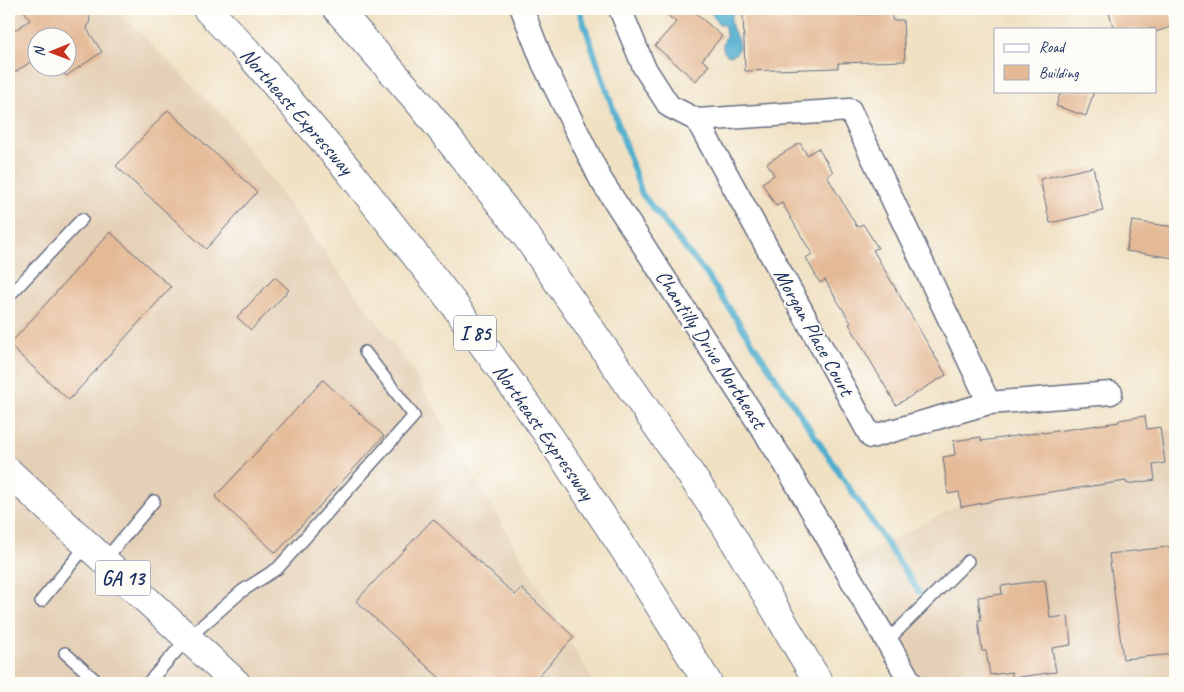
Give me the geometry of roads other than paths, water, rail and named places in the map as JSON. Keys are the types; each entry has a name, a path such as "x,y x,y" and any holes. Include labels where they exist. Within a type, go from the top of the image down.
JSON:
{"main road":[{"name":"Northeast Expressway","path":"207,9 246,50 350,172 453,303 554,444 708,683"},
{"path":"337,9 418,101 528,237 724,523 819,683"},
{"name":"GA 13","path":"9,472 236,683"}],"street":[{"name":"Chantilly Drive Northeast","path":"522,9 543,63 601,180 785,464 912,683"},
{"path":"620,9 644,67 669,106 697,120 850,110 989,403"},
{"name":"Morgan Place Court","path":"697,120 871,437 989,403 1111,393"}],"lane":[{"path":"9,296 82,219"},
{"path":"148,683 188,638 242,591 278,568 414,416 365,352"},
{"path":"41,601 154,500"},
{"path":"887,641 968,561"},
{"path":"65,654 99,683"}],"water":[{"path":"712,9 735,9 731,17 731,24 739,47 738,51 732,56 724,52 725,27 723,24 719,24 711,13"}],"waterway":[{"path":"579,9 642,194 707,275 919,592"}]}
